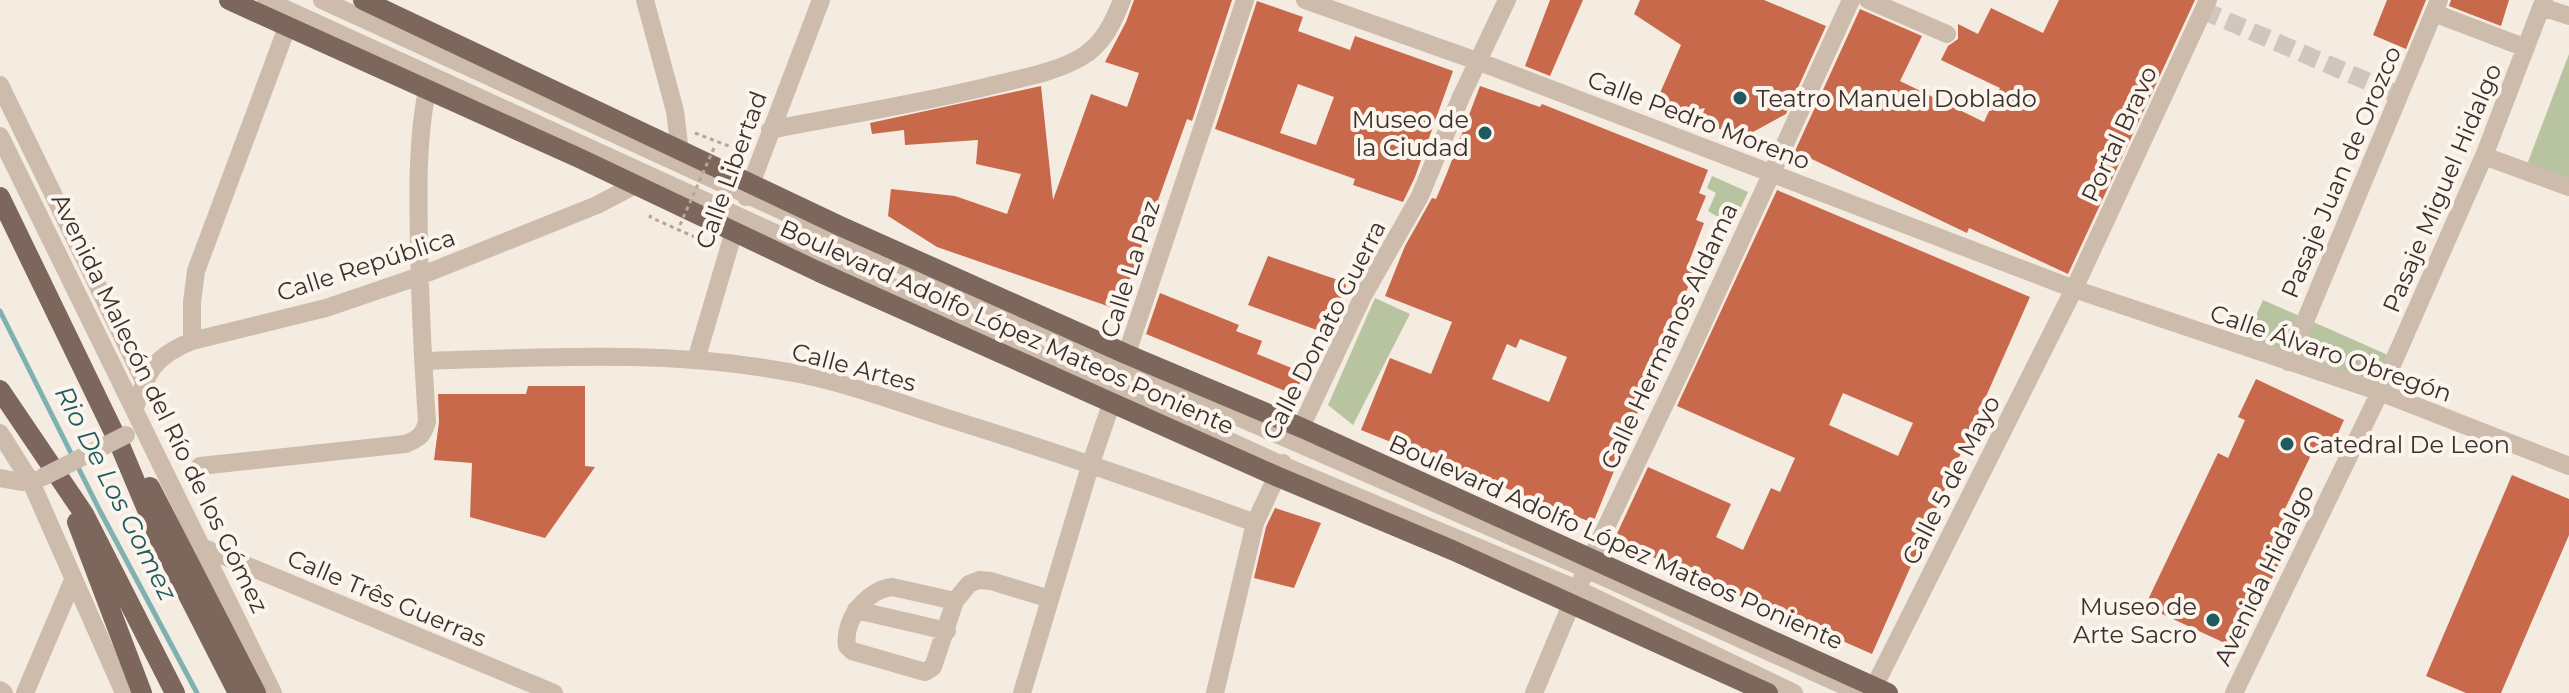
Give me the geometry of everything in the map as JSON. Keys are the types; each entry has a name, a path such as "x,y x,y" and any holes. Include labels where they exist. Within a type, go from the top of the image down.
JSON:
{"main road":[{"name":"Boulevard Adolfo López Mateos Poniente","path":"229,0 292,13 427,90 635,185 736,224 819,272 1114,395 1452,550 1574,597 1768,693"},
{"name":"Boulevard Adolfo López Mateos Poniente","path":"363,0 680,152 748,189 1124,361 1298,435 1873,691"},
{"path":"0,197 122,439 163,510 256,693"},
{"path":"0,390 107,554 175,693"},
{"path":"122,439 159,538 238,693"},
{"path":"63,484 142,693"}],"street":[{"path":"266,0 736,224"},
{"path":"322,0 748,189"},
{"path":"645,0 675,111 680,152"},
{"name":"Calle Libertad","path":"696,360 748,189 821,0"},
{"path":"770,130 959,94 1055,69 1081,57 1099,44 1112,26 1122,0"},
{"name":"Calle La Paz","path":"1022,693 1091,463 1245,0"},
{"name":"Calle Pedro Moreno","path":"1305,0 1477,61 2074,289"},
{"name":"Calle Donato Guerra","path":"1215,693 1255,523 1363,296 1420,196 1477,61 1507,0"},
{"name":"Calle Hermanos Aldama","path":"1534,693 1588,564 1686,360 1851,0"},
{"path":"1868,0 1947,34"},
{"name":"Portal Bravo","path":"2074,289 2208,0"},
{"path":"2543,3 2569,16"},
{"name":"Pasaje Miguel Hidalgo","path":"2380,392 2484,156 2543,3"},
{"path":"2437,6 2526,48"},
{"name":"Pasaje Juan de Orozco","path":"2288,362 2437,6"},
{"path":"192,341 196,271 208,231 292,13"},
{"path":"0,85 144,381"},
{"path":"200,466 405,444 418,439 424,432 427,422 418,164 427,90"},
{"name":"Avenida Malecón del Río de los Gómez","path":"0,136 273,693"},
{"path":"2484,156 2569,187"},
{"name":"Calle República","path":"135,408 154,363 171,349 326,308 420,276 597,205 635,185"},
{"name":"Calle Álvaro Obregón","path":"2074,289 2567,459"},
{"name":"Calle 5 de Mayo","path":"1873,691 2074,289"},
{"name":"Calle Artes","path":"423,361 626,355 696,360 799,374 1091,463 1255,523"},
{"name":"Avenida Hidalgo","path":"2234,693 2380,392"},
{"path":"0,478 37,479 122,439 143,425"},
{"path":"0,433 37,479 73,580 124,693"},
{"name":"Calle Três Guerras","path":"202,547 554,693"},
{"path":"25,693 73,580"},
{"path":"955,601 892,587 874,593 856,610 846,636 847,646 852,651 925,672 933,667 955,601 969,584 979,580 991,581 1050,599"},
{"path":"1574,597 1794,693"},
{"path":"856,610 947,631"}],"path":[{"path":"696,131 734,148"},
{"path":"680,225 714,148"},
{"path":"650,217 708,243"}],"green space":[{"path":"2569,54 2569,192 2523,175"},
{"path":"1712,176 1748,192 1713,268 1698,261 1718,217 1708,211 1716,193 1707,188"},
{"path":"1375,298 1410,314 1353,425 1328,405"},
{"path":"2263,300 2388,355 2374,387 2246,338"}],"building":[{"path":"1134,0 1232,0 1192,121 1187,119 1119,310 937,247 888,216 891,189 955,196 1007,214 1021,174 976,164 978,140 905,145 904,130 872,134 870,123 1041,86 1053,200 1091,94 1127,107 1139,73 1105,62"},
{"path":"1550,0 1583,0 1550,76 1525,66"},
{"path":"1640,0 1764,0 1826,26 1786,114 1742,138 1700,121 1705,108 1677,113 1660,93 1681,45 1634,14"},
{"path":"2059,0 2195,0 2068,274 1969,228 1967,233 1795,151 1860,9 1922,36 1900,81 1984,122 2000,88 1941,60 1948,46 1958,39 1958,24 1978,34 1991,8 2043,33"},
{"path":"2387,0 2426,0 2406,49 2373,35"},
{"path":"2451,0 2509,0 2501,26 2449,6"},
{"path":"1257,1 1303,17 1298,31 1350,50 1355,36 1453,71 1403,202 1353,185 1355,179 1215,129","holes":["1298,84 1334,97 1316,145 1280,133"]},
{"path":"1480,86 1540,107 1542,104 1708,170 1699,193 1706,196 1696,220 1704,223 1687,267 1695,270 1593,523 1361,430 1390,358 1431,374 1452,322 1385,296 1405,246 1432,198 1436,199","holes":["1520,339 1567,357 1549,402 1492,379 1507,344 1516,348"]},
{"path":"1777,190 2030,297 1872,654 1614,540 1648,467 1731,504 1716,537 1743,550 1771,488 1780,492 1795,458 1677,406","holes":["1843,393 1913,423 1898,456 1829,425"]},
{"path":"1268,256 1347,283 1328,334 1248,305"},
{"path":"1160,293 1239,325 1236,331 1262,341 1257,354 1304,373 1295,395 1146,334"},
{"path":"2256,379 2344,420 2328,455 2314,449 2281,517 2297,525 2245,636 2229,645 2145,606 2218,453 2228,458 2245,420 2238,417"},
{"path":"528,386 585,386 585,466 595,467 545,538 470,517 472,463 434,460 439,422 438,394 526,394"},
{"path":"2512,475 2569,499 2569,535 2501,693 2466,693 2426,676"},
{"path":"1275,508 1321,523 1294,588 1254,578 1266,527"}],"waterway":[{"name":"Rio De Los Gomez","path":"0,311 100,511 197,693"}],"tunnel":[{"path":"2202,10 2399,95"}],"place":[{"name":"Teatro Manuel Doblado","path":"1740,98"},
{"name":"Museo de la Ciudad","path":"1485,133"},
{"name":"Catedral De Leon","path":"2287,444"},
{"name":"Museo de Arte Sacro","path":"2213,620"}]}
